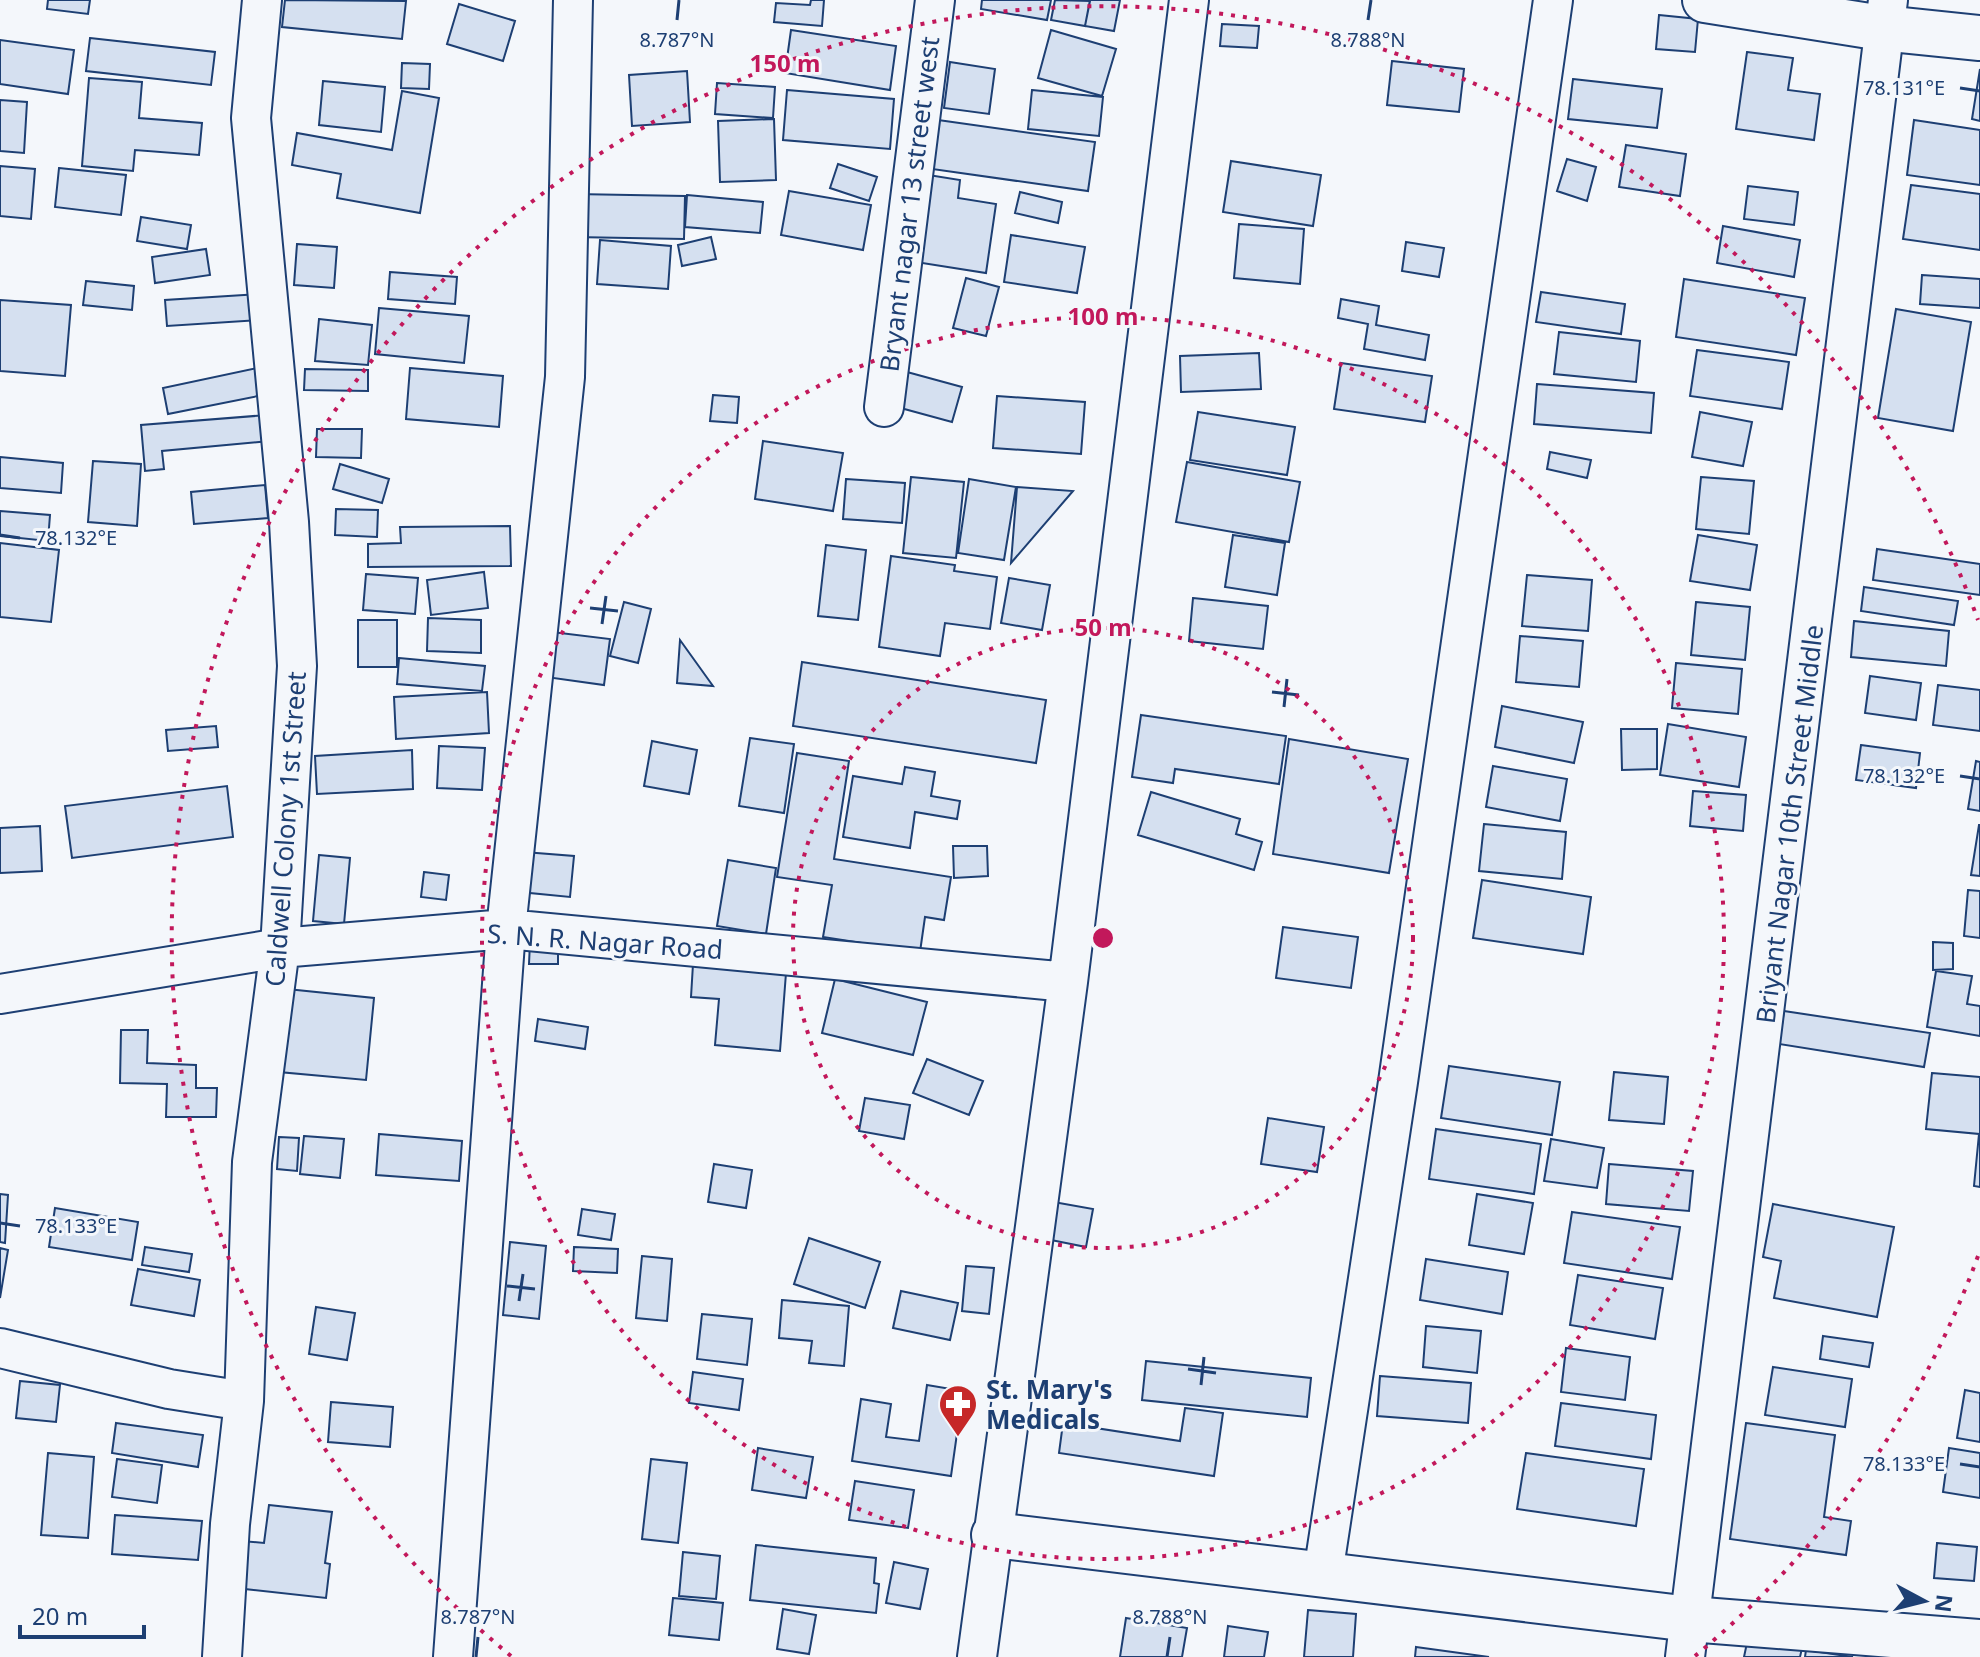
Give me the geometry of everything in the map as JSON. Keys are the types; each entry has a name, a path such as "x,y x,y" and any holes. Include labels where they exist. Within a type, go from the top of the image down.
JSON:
{"street":[{"name":"Caldwell Colony 1st Street","path":"222,1657 230,1524 244,1401 252,1162 280,948 297,666 289,522 251,118 262,0"},
{"path":"453,1657 506,929 565,377 573,0"},
{"name":"Bryant nagar 13 street west","path":"884,407 935,0"},
{"path":"977,1657 1068,982 1189,0"},
{"path":"1323,1574 1398,1082 1553,0"},
{"path":"1705,0 1885,14 1980,38"},
{"name":"Briyant Nagar 10th Street Middle","path":"1687,1638 1795,777 1885,14"},
{"name":"S. N. R. Nagar Road","path":"0,994 280,948 506,929 1068,982"},
{"path":"0,1348 169,1389 244,1401"},
{"path":"994,1535 1323,1574 1687,1638 1980,1642"}],"building":[{"path":"48,0 90,0 88,14 47,9"},
{"path":"285,0 406,1 402,39 282,27"},
{"path":"811,0 824,0 822,26 774,22 776,3 810,5"},
{"path":"982,0 1051,0 1047,20 981,9"},
{"path":"1055,0 1090,1 1085,26 1051,20"},
{"path":"1090,0 1120,0 1114,31 1085,26"},
{"path":"459,4 515,21 503,61 447,44"},
{"path":"1659,15 1698,19 1695,52 1656,49"},
{"path":"1222,24 1259,26 1257,48 1220,46"},
{"path":"791,30 896,46 890,90 785,73"},
{"path":"1051,30 1116,49 1102,96 1038,78"},
{"path":"90,38 215,52 211,85 86,71"},
{"path":"0,40 74,50 68,94 0,84"},
{"path":"1747,52 1793,58 1788,90 1820,94 1814,140 1736,129"},
{"path":"1392,61 1464,69 1459,112 1387,105"},
{"path":"950,62 995,69 989,114 944,108"},
{"path":"402,63 430,64 429,89 401,88"},
{"path":"1980,69 1980,121 1972,119"},
{"path":"687,71 690,122 632,126 629,75"},
{"path":"89,78 142,82 139,118 202,123 199,155 135,150 133,171 82,166"},
{"path":"1573,79 1662,89 1657,128 1568,119"},
{"path":"323,81 385,87 381,132 319,125"},
{"path":"717,83 775,87 773,118 715,114"},
{"path":"787,90 894,99 890,149 783,140"},
{"path":"1032,90 1103,97 1099,136 1028,129"},
{"path":"402,91 439,98 420,213 337,198 341,174 292,165 297,133 392,150"},
{"path":"0,100 27,102 24,153 0,151"},
{"path":"774,119 776,180 720,182 718,121"},
{"path":"931,119 1095,142 1088,191 925,168"},
{"path":"1914,120 1980,130 1980,185 1907,175"},
{"path":"1626,145 1686,154 1680,196 1619,187"},
{"path":"1567,159 1596,167 1587,201 1557,191"},
{"path":"1231,161 1321,175 1313,226 1223,212"},
{"path":"838,164 877,177 869,201 830,188"},
{"path":"0,166 35,169 31,219 0,216"},
{"path":"59,168 126,175 121,215 55,207"},
{"path":"916,173 960,180 958,198 996,204 986,273 903,260"},
{"path":"1911,185 1980,194 1980,250 1903,239"},
{"path":"1748,186 1798,192 1794,225 1744,219"},
{"path":"789,191 871,205 863,250 781,235"},
{"path":"1020,192 1062,202 1058,223 1015,213"},
{"path":"575,194 685,196 684,239 574,237"},
{"path":"687,195 763,202 760,233 685,227"},
{"path":"141,217 191,225 187,249 137,241"},
{"path":"1239,224 1304,229 1300,284 1234,278"},
{"path":"1723,226 1800,240 1794,277 1717,263"},
{"path":"1011,235 1085,247 1077,293 1004,282"},
{"path":"711,237 716,259 682,266 678,245"},
{"path":"600,240 671,246 668,289 597,284"},
{"path":"1406,242 1444,248 1439,277 1402,271"},
{"path":"297,244 337,247 334,288 294,285"},
{"path":"206,249 210,275 155,283 152,257"},
{"path":"390,272 457,277 455,304 388,299"},
{"path":"1922,275 1980,279 1980,308 1920,304"},
{"path":"966,278 999,287 986,336 953,328"},
{"path":"1684,279 1805,298 1796,355 1676,337"},
{"path":"86,281 134,286 132,310 83,305"},
{"path":"1541,292 1625,304 1621,334 1536,322"},
{"path":"260,294 261,320 167,326 165,300"},
{"path":"1341,299 1379,306 1376,325 1429,335 1425,360 1364,349 1368,324 1338,318"},
{"path":"0,300 71,305 65,376 0,371"},
{"path":"379,308 469,316 464,363 375,354"},
{"path":"1896,309 1971,322 1953,431 1878,418"},
{"path":"319,319 372,325 368,365 315,361"},
{"path":"1559,332 1640,341 1636,382 1554,374"},
{"path":"1697,350 1789,362 1782,409 1690,396"},
{"path":"1259,353 1261,389 1181,392 1180,356"},
{"path":"1341,363 1432,376 1425,422 1334,409"},
{"path":"262,367 268,394 168,414 163,388"},
{"path":"410,368 503,376 499,427 406,419"},
{"path":"305,369 368,370 368,391 304,390"},
{"path":"907,372 962,387 952,422 897,407"},
{"path":"1537,384 1654,393 1651,433 1534,424"},
{"path":"713,395 739,397 737,423 710,421"},
{"path":"997,396 1085,402 1081,454 993,448"},
{"path":"1198,412 1295,427 1287,475 1190,460"},
{"path":"1700,412 1752,422 1743,466 1692,457"},
{"path":"267,415 269,441 162,451 164,469 145,471 141,425"},
{"path":"317,429 362,429 361,458 316,457"},
{"path":"763,441 843,453 833,511 755,499"},
{"path":"1550,452 1591,460 1587,478 1547,469"},
{"path":"0,457 63,463 61,493 0,488"},
{"path":"93,461 141,464 137,526 88,522"},
{"path":"1187,462 1300,482 1289,542 1176,522"},
{"path":"340,464 389,479 382,503 333,489"},
{"path":"911,477 964,482 956,558 903,553"},
{"path":"1701,477 1754,481 1749,534 1696,529"},
{"path":"846,479 905,483 902,523 843,519"},
{"path":"969,479 1016,487 1004,560 958,553"},
{"path":"265,485 268,518 194,524 191,492"},
{"path":"1017,487 1073,491 1011,563"},
{"path":"336,509 378,510 377,537 335,535"},
{"path":"0,511 50,515 48,541 0,536"},
{"path":"510,526 511,566 368,567 368,544 401,543 400,527"},
{"path":"1233,535 1285,543 1277,595 1225,587"},
{"path":"1698,535 1757,545 1750,590 1690,581"},
{"path":"0,543 59,550 51,622 0,617"},
{"path":"826,545 866,550 858,620 818,616"},
{"path":"1877,549 1980,564 1980,595 1873,580"},
{"path":"891,556 955,565 954,571 997,577 990,629 945,623 940,656 879,647"},
{"path":"484,572 488,608 431,615 427,580"},
{"path":"366,574 418,578 415,614 363,610"},
{"path":"1527,575 1592,580 1588,631 1522,626"},
{"path":"1009,578 1050,585 1042,630 1001,623"},
{"path":"1864,587 1958,601 1954,625 1861,611"},
{"path":"1193,598 1268,606 1263,649 1189,641"},
{"path":"624,602 651,609 638,663 610,656"},
{"path":"1696,602 1750,607 1745,660 1691,655"},
{"path":"428,618 481,620 481,653 427,651"},
{"path":"358,620 397,620 397,667 358,667"},
{"path":"1854,621 1949,631 1946,666 1851,657"},
{"path":"552,632 610,639 604,685 546,677"},
{"path":"1520,636 1583,641 1579,687 1516,682"},
{"path":"680,640 713,686 677,683"},
{"path":"399,658 485,666 482,691 397,684"},
{"path":"802,662 1046,700 1036,763 793,726"},
{"path":"1676,663 1742,669 1738,714 1672,708"},
{"path":"1870,676 1921,683 1916,720 1865,713"},
{"path":"1938,685 1980,690 1980,731 1933,725"},
{"path":"487,692 489,733 396,739 394,697"},
{"path":"1502,706 1583,722 1574,763 1495,747"},
{"path":"1141,715 1286,736 1279,784 1175,769 1173,783 1132,777"},
{"path":"1668,724 1746,737 1739,787 1660,775"},
{"path":"216,726 218,747 168,751 166,730"},
{"path":"1621,729 1657,729 1657,769 1622,770"},
{"path":"750,738 794,744 784,813 739,806"},
{"path":"1289,739 1408,759 1389,873 1273,854"},
{"path":"652,741 697,750 689,794 644,786"},
{"path":"1861,745 1920,753 1916,788 1856,780"},
{"path":"439,746 485,748 482,790 437,788"},
{"path":"412,750 413,789 317,794 315,756"},
{"path":"797,753 849,761 834,859 951,877 944,920 925,917 920,952 823,937 832,885 777,877"},
{"path":"1976,761 1980,762 1980,811 1968,809"},
{"path":"1493,766 1567,779 1560,821 1486,807"},
{"path":"905,767 935,772 931,796 960,801 957,819 915,812 910,848 843,837 853,776 902,784"},
{"path":"227,786 233,837 72,858 65,806"},
{"path":"1693,791 1746,795 1743,831 1690,826"},
{"path":"1151,792 1240,819 1236,834 1262,842 1254,870 1138,835"},
{"path":"1484,824 1566,832 1562,879 1479,871"},
{"path":"1980,825 1980,876 1971,875"},
{"path":"40,826 42,871 0,873 0,828"},
{"path":"953,846 987,846 988,876 954,878"},
{"path":"524,852 574,856 570,897 520,892"},
{"path":"319,855 350,858 344,924 313,921"},
{"path":"728,860 776,868 766,934 717,926"},
{"path":"424,872 449,875 446,900 421,897"},
{"path":"1482,880 1591,897 1583,954 1473,938"},
{"path":"1968,890 1980,891 1980,938 1964,936"},
{"path":"1283,927 1358,937 1351,988 1276,978"},
{"path":"530,942 558,942 558,964 529,964"},
{"path":"1933,942 1953,943 1953,969 1933,970"},
{"path":"693,964 786,973 780,1051 715,1045 719,999 691,997"},
{"path":"1936,971 1972,976 1967,1004 1980,1006 1980,1036 1927,1027"},
{"path":"835,979 927,1002 913,1055 822,1033"},
{"path":"287,989 374,998 366,1080 279,1072"},
{"path":"1784,1011 1930,1033 1924,1067 1779,1044"},
{"path":"538,1019 588,1027 585,1049 535,1041"},
{"path":"121,1030 148,1030 147,1063 196,1065 196,1088 217,1088 216,1117 166,1117 167,1084 120,1083"},
{"path":"927,1059 983,1081 969,1115 913,1093"},
{"path":"1449,1066 1560,1082 1552,1135 1441,1118"},
{"path":"1614,1072 1668,1077 1664,1124 1609,1120"},
{"path":"1932,1073 1980,1077 1980,1187 1974,1186 1979,1134 1926,1129"},
{"path":"865,1098 910,1105 904,1139 859,1131"},
{"path":"1268,1118 1324,1127 1317,1172 1261,1164"},
{"path":"1436,1129 1541,1144 1534,1194 1429,1179"},
{"path":"379,1134 462,1141 459,1181 376,1175"},
{"path":"304,1136 344,1139 340,1178 300,1174"},
{"path":"279,1137 299,1138 297,1171 277,1169"},
{"path":"1551,1139 1604,1148 1597,1188 1544,1181"},
{"path":"714,1164 752,1170 746,1208 708,1202"},
{"path":"1609,1164 1693,1171 1689,1211 1606,1204"},
{"path":"0,1194 8,1195 5,1243 0,1242"},
{"path":"1477,1194 1533,1203 1524,1254 1469,1245"},
{"path":"1048,1201 1093,1209 1086,1247 1041,1238"},
{"path":"1773,1204 1894,1227 1877,1317 1774,1298 1781,1261 1763,1257"},
{"path":"55,1208 138,1222 132,1260 49,1247"},
{"path":"582,1209 615,1214 611,1240 578,1235"},
{"path":"1572,1212 1680,1227 1672,1279 1564,1263"},
{"path":"809,1238 880,1262 865,1308 794,1284"},
{"path":"510,1242 546,1246 539,1319 503,1315"},
{"path":"145,1247 192,1254 189,1272 142,1265"},
{"path":"574,1247 618,1249 617,1273 573,1271"},
{"path":"0,1248 8,1250 0,1298"},
{"path":"642,1256 672,1259 667,1321 636,1318"},
{"path":"1426,1259 1508,1272 1502,1314 1420,1300"},
{"path":"966,1266 994,1268 989,1314 962,1311"},
{"path":"138,1269 200,1280 194,1316 131,1305"},
{"path":"1578,1275 1663,1288 1655,1339 1570,1325"},
{"path":"901,1291 958,1303 950,1340 893,1328"},
{"path":"782,1300 849,1306 844,1366 809,1363 812,1341 779,1338"},
{"path":"316,1307 355,1313 347,1360 309,1354"},
{"path":"702,1314 752,1319 747,1365 697,1359"},
{"path":"1426,1326 1481,1331 1477,1373 1423,1367"},
{"path":"1823,1336 1873,1343 1869,1367 1820,1359"},
{"path":"1566,1348 1630,1357 1625,1400 1561,1392"},
{"path":"1146,1361 1311,1378 1307,1417 1142,1400"},
{"path":"1773,1367 1852,1379 1845,1427 1765,1415"},
{"path":"693,1372 743,1379 739,1410 689,1403"},
{"path":"1380,1376 1471,1383 1468,1423 1377,1416"},
{"path":"20,1381 60,1385 56,1422 16,1418"},
{"path":"927,1385 963,1391 951,1476 852,1461 861,1399 891,1404 886,1437 919,1441"},
{"path":"1965,1390 1980,1393 1980,1442 1957,1438"},
{"path":"331,1402 393,1407 390,1447 328,1442"},
{"path":"1561,1403 1656,1415 1651,1459 1555,1446"},
{"path":"1185,1408 1223,1413 1214,1476 1059,1453 1063,1423 1180,1441"},
{"path":"116,1423 203,1435 198,1467 112,1453"},
{"path":"1746,1423 1835,1435 1824,1517 1851,1521 1846,1555 1730,1539"},
{"path":"758,1448 813,1457 806,1498 752,1490"},
{"path":"1949,1448 1980,1453 1980,1498 1943,1492"},
{"path":"48,1453 94,1457 88,1538 41,1535"},
{"path":"1526,1453 1644,1469 1636,1526 1517,1509"},
{"path":"117,1459 162,1465 157,1503 112,1497"},
{"path":"651,1459 687,1463 678,1543 642,1539"},
{"path":"855,1481 914,1490 908,1528 849,1520"},
{"path":"269,1505 332,1512 325,1563 330,1564 326,1598 236,1588 242,1541 264,1543"},
{"path":"115,1515 202,1521 198,1560 112,1554"},
{"path":"1937,1543 1977,1547 1974,1581 1934,1578"},
{"path":"756,1545 876,1558 874,1583 879,1584 876,1613 750,1600"},
{"path":"683,1552 720,1556 716,1599 679,1596"},
{"path":"894,1562 928,1569 920,1609 886,1603"},
{"path":"673,1598 723,1603 719,1640 669,1635"},
{"path":"783,1609 816,1615 809,1654 777,1649"},
{"path":"1308,1610 1356,1614 1353,1657 1304,1657"},
{"path":"1126,1618 1187,1628 1182,1657 1120,1657"},
{"path":"1228,1626 1268,1632 1264,1657 1224,1657"},
{"path":"1748,1638 1802,1648 1800,1657 1744,1657"},
{"path":"1416,1647 1489,1657 1415,1657"},
{"path":"1806,1650 1853,1657 1805,1657"}],"place":[{"name":"St. Mary's Medicals","path":"958,1438"}]}
